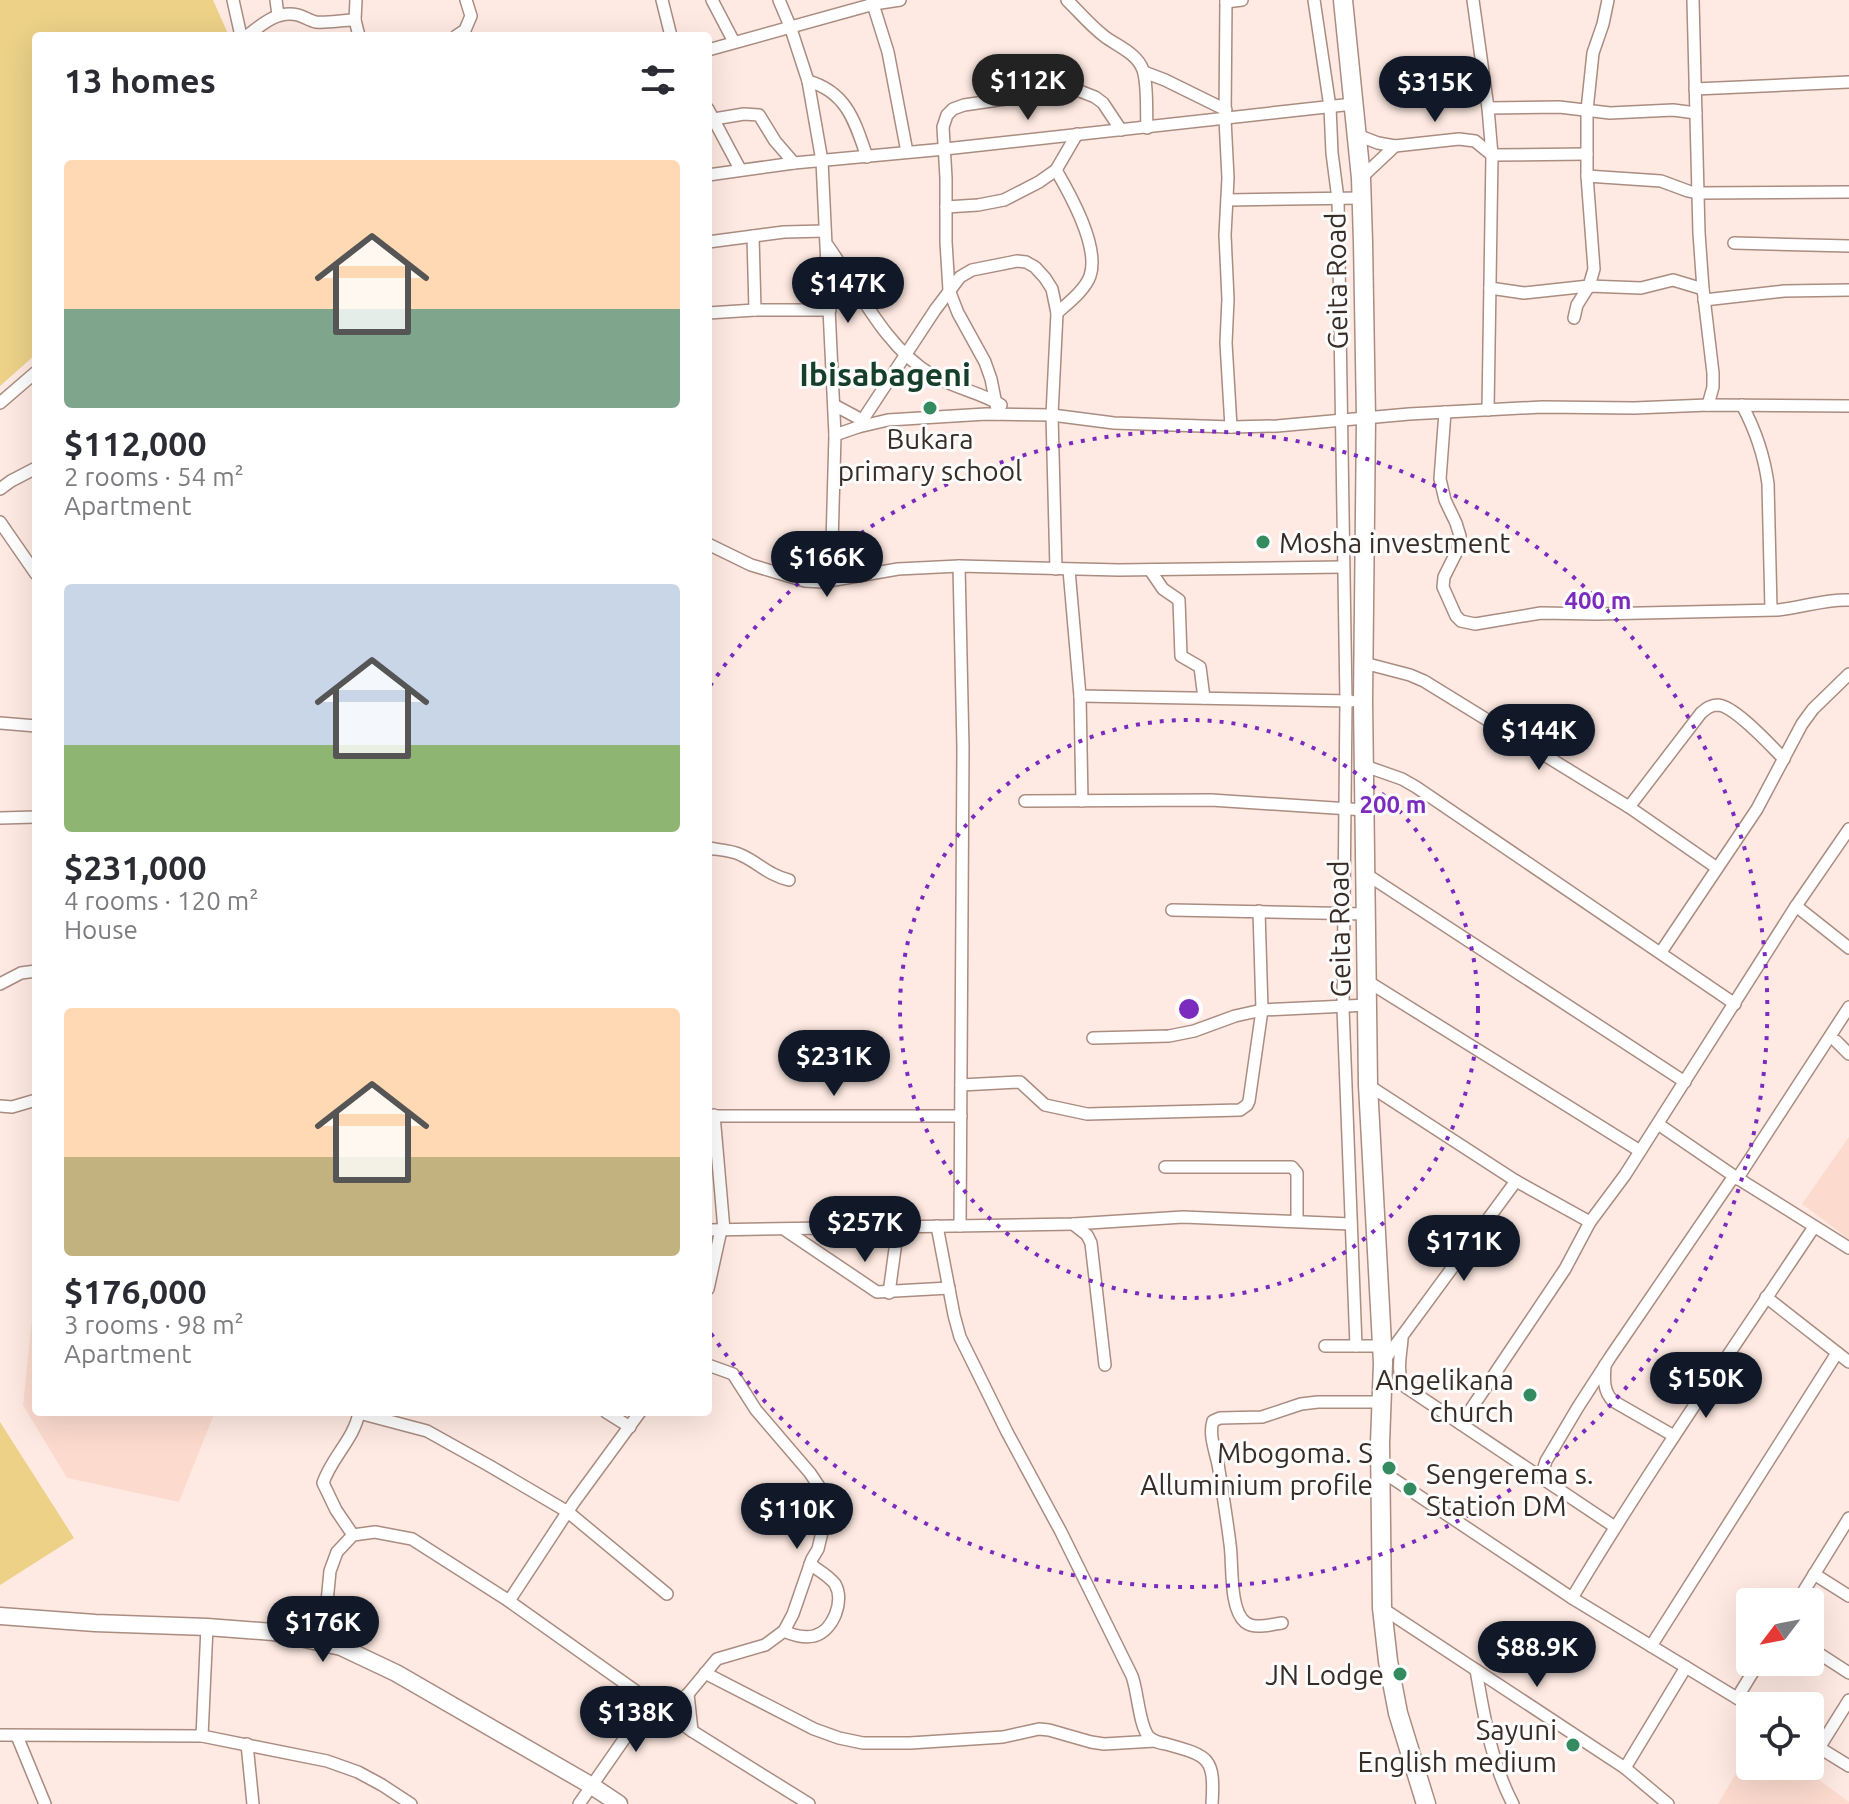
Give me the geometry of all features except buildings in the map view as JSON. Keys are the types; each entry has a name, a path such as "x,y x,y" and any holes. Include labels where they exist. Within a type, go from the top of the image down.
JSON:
{"highway":[{"name":"Geita Road","path":"1344,0 1362,198 1366,418 1364,663 1354,701 1365,766 1368,1085 1383,1354 1380,1470 1382,1608 1398,1713 1426,1804"}],"main road":[{"path":"0,1616 273,1632 341,1647 396,1673 619,1804"}],"street":[{"path":"223,0 236,18"},
{"path":"233,0 240,32"},
{"path":"276,0 278,15"},
{"path":"356,0 358,32"},
{"path":"462,32 471,16 466,0"},
{"path":"662,0 670,32"},
{"path":"712,0 734,42"},
{"path":"779,0 808,81 822,161 835,435 831,580"},
{"path":"712,49 873,2 900,0"},
{"path":"1067,0 1105,37 1140,63 1144,72 1147,128"},
{"path":"1231,427 1226,343 1226,1 1242,0"},
{"path":"1314,0 1330,107 1338,199 1343,567 1354,701 1344,809 1343,1006 1356,1346"},
{"path":"1473,0 1492,155 1488,410"},
{"path":"1574,318 1594,269 1587,176 1587,110 1593,53 1608,0"},
{"path":"1693,0 1697,193 1703,295 1713,373 1708,405"},
{"path":"873,2 888,52 907,152"},
{"path":"252,32 278,15 299,16 313,22 355,20"},
{"path":"1144,72 1178,86 1226,114"},
{"path":"808,81 829,89 840,99 857,129 867,157"},
{"path":"1695,89 1849,82"},
{"path":"997,408 985,362 949,290 943,127 947,115 964,105 1019,97 1059,86 1095,97 1103,103 1121,130"},
{"path":"712,174 794,163 1147,128 1226,114 1353,104"},
{"path":"1488,108 1539,107 1610,113 1673,110 1696,113"},
{"path":"712,116 759,115 794,163"},
{"path":"712,120 740,169"},
{"path":"946,207 1004,200 1031,187 1056,170 1077,134"},
{"path":"1357,135 1395,146 1467,139 1475,141 1492,155 1587,154"},
{"path":"1361,178 1395,146"},
{"path":"1056,170 1086,234 1092,263 1087,281 1057,313"},
{"path":"1587,176 1661,181 1697,193 1849,192"},
{"path":"1227,200 1362,198"},
{"path":"712,241 784,232 825,231"},
{"path":"753,236 755,310"},
{"path":"1734,243 1849,246"},
{"path":"827,244 881,325 919,367 997,408 1015,414 1114,423 1231,427 1542,407 1849,406"},
{"path":"860,424 960,277 972,270 1017,261 1035,267 1052,289 1057,313 1052,415 1062,570 1080,696 1082,801"},
{"path":"1490,288 1524,293 1589,286 1641,288 1677,280 1703,295 1849,290"},
{"path":"712,313 830,310"},
{"path":"0,403 32,375"},
{"path":"834,405 860,424"},
{"path":"1742,405 1753,427 1768,484 1771,609"},
{"path":"835,435 860,424 997,408"},
{"path":"1445,412 1440,479 1460,536 1443,587 1461,621 1475,624 1541,613 1796,608 1849,600"},
{"path":"0,489 32,470"},
{"path":"0,522 32,566"},
{"path":"713,547 751,565 805,581 898,569 959,566 1062,570 1343,567"},
{"path":"959,566 963,748 960,1226"},
{"path":"1150,570 1163,589 1179,600 1181,656 1200,667 1204,698"},
{"path":"1364,663 1424,681 1629,807 1717,868"},
{"path":"1661,952 1757,809 1802,724 1849,674"},
{"path":"1080,696 1354,701"},
{"path":"1629,807 1701,713 1710,706 1720,705 1735,712 1784,759"},
{"path":"0,723 32,726"},
{"path":"1365,766 1416,787 1735,1004"},
{"path":"1025,801 1211,800 1365,810"},
{"path":"0,818 32,817"},
{"path":"1461,1424 1565,1269 1590,1222 1625,1175 1796,906 1849,829"},
{"path":"712,849 741,855 777,878 789,880"},
{"path":"1366,874 1685,1082"},
{"path":"1796,906 1849,948"},
{"path":"1172,910 1366,914"},
{"path":"961,1085 1020,1082 1045,1105 1091,1115 1240,1110 1249,1101 1262,1010 1259,911"},
{"path":"0,984 21,973 32,972"},
{"path":"1367,981 1640,1151"},
{"path":"1093,1038 1169,1036 1262,1010 1368,1005"},
{"path":"1541,1477 1546,1461 1605,1365 1849,1007"},
{"path":"1836,1041 1849,1054"},
{"path":"1368,1085 1516,1181 1590,1222"},
{"path":"0,1106 12,1107 32,1101"},
{"path":"712,1116 961,1116"},
{"path":"1658,1124 1735,1178 1849,1248"},
{"path":"712,1126 723,1230 712,1273"},
{"path":"1165,1167 1295,1168 1297,1221"},
{"path":"1325,1346 1356,1346 1383,1354 1402,1339 1516,1181"},
{"path":"1794,1215 1803,1244"},
{"path":"712,1230 1073,1224 1183,1217 1351,1224"},
{"path":"1073,1224 1087,1235 1091,1243 1105,1365"},
{"path":"937,1226 954,1315 969,1355 1132,1676 1142,1724 1155,1741 1206,1759 1213,1773 1212,1804"},
{"path":"889,1293 898,1227"},
{"path":"1572,1598 1674,1436 1814,1227"},
{"path":"785,1230 877,1292 949,1288"},
{"path":"1766,1297 1849,1362"},
{"path":"1402,1339 1402,1384 1615,1527"},
{"path":"1651,1646 1837,1353"},
{"path":"1605,1365 1608,1396 1674,1436"},
{"path":"665,1713 688,1694 717,1659 765,1645 784,1631 818,1549 823,1528 825,1506 820,1488 756,1410 733,1374 712,1366"},
{"path":"1282,1623 1247,1624 1235,1604 1230,1540 1210,1429 1213,1421 1220,1418 1262,1417 1301,1404 1318,1402 1381,1402"},
{"path":"353,1535 323,1483 353,1432 358,1416"},
{"path":"373,1416 427,1431 568,1512 667,1594"},
{"path":"612,1416 630,1427"},
{"path":"509,1601 574,1502 637,1416"},
{"path":"1380,1470 1572,1598 1736,1697"},
{"path":"1806,1588 1849,1518"},
{"path":"323,1643 330,1571 337,1552 353,1535 375,1532 412,1539 509,1601 665,1713 809,1804"},
{"path":"784,1631 813,1637 826,1628 839,1605 839,1594 834,1584 810,1564"},
{"path":"1814,1574 1849,1596"},
{"path":"1382,1608 1625,1768 1668,1804"},
{"path":"202,1736 207,1627"},
{"path":"1824,1657 1849,1673"},
{"path":"1625,1768 1686,1667"},
{"path":"1476,1670 1490,1743 1503,1786 1513,1804"},
{"path":"705,1673 814,1729 863,1743 1003,1737 1039,1729 1104,1744 1155,1741"},
{"path":"688,1694 692,1731"},
{"path":"1824,1732 1849,1700"},
{"path":"579,1804 650,1702"},
{"path":"0,1735 202,1736 327,1761 358,1772 411,1804"},
{"path":"17,1736 45,1804"},
{"path":"247,1744 253,1804"},
{"path":"1824,1751 1849,1766"}],"shaded area":[{"path":"0,0 213,0 227,32 32,32 32,358 0,386"},
{"path":"1849,1137 1849,1239 1802,1204"},
{"path":"32,1320 32,1416 213,1416 179,1502 67,1478 23,1405"},
{"path":"0,1422 74,1538 0,1585"},
{"path":"1736,1774 1736,1780 1819,1780 1849,1802 1849,1804 1718,1804"}],"place":[{"name":"Bukara primary school","path":"930,408"},
{"name":"Mosha investment","path":"1263,542"},
{"name":"Angelikana church","path":"1530,1395"},
{"name":"Mbogoma. S Alluminium profile","path":"1389,1468"},
{"name":"Sengerema s. Station DM","path":"1410,1489"},
{"name":"JN Lodge","path":"1400,1674"},
{"name":"Sayuni English medium","path":"1573,1745"}],"district":[{"name":"Ibisabageni","path":"885,374"}]}
